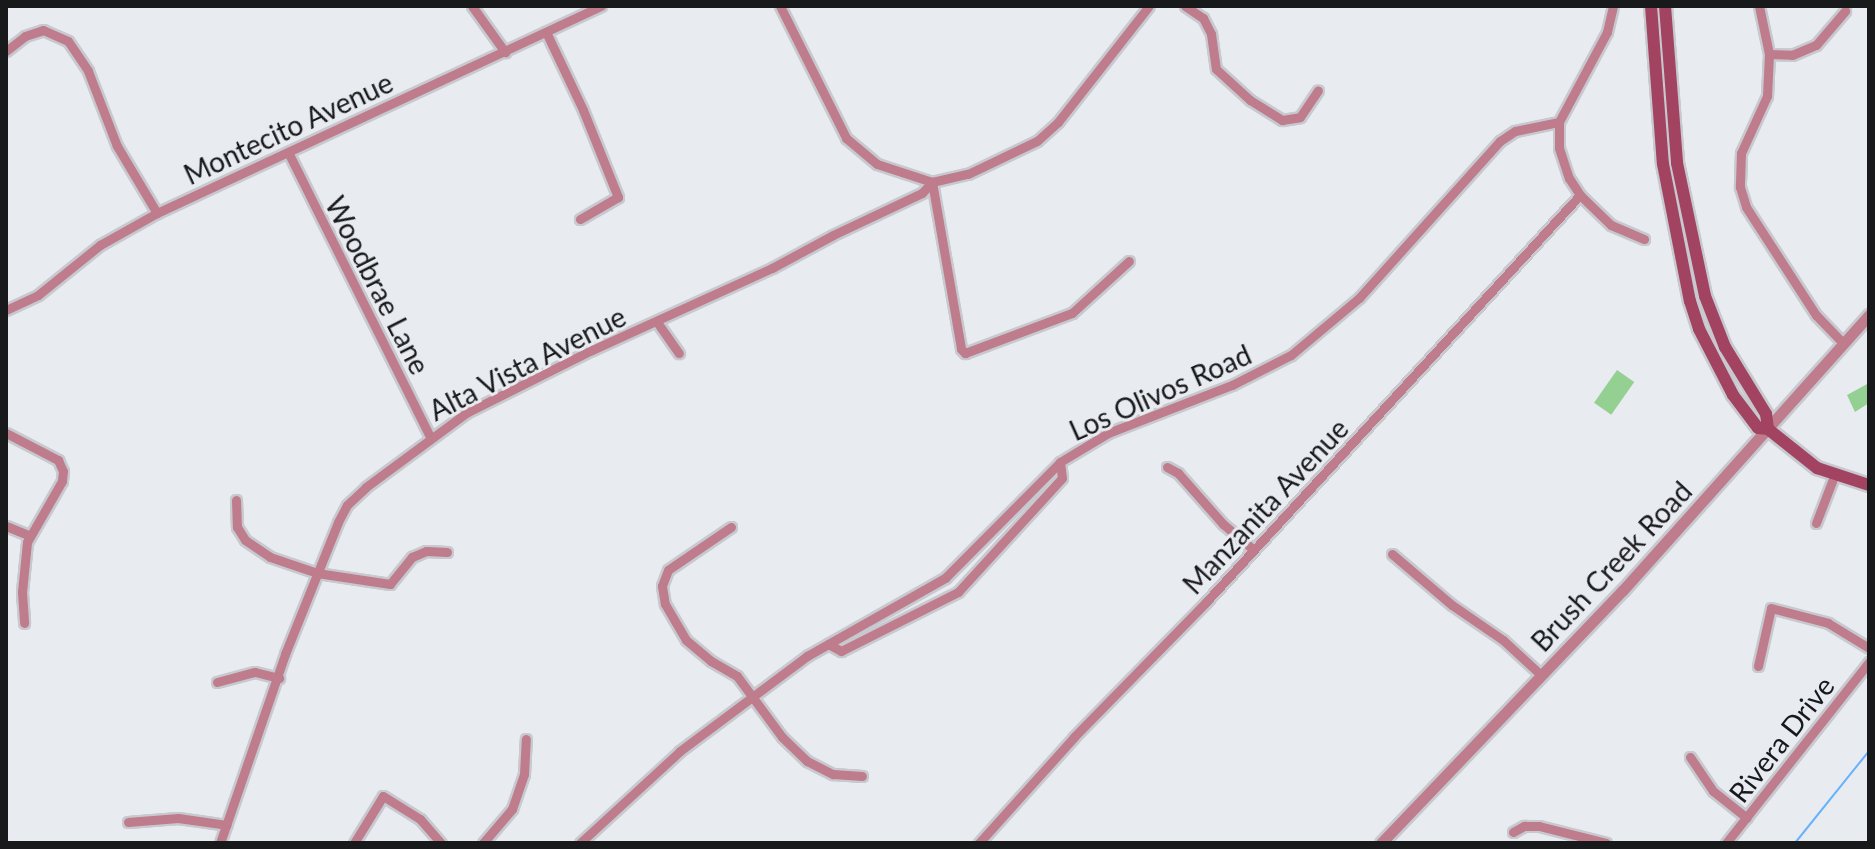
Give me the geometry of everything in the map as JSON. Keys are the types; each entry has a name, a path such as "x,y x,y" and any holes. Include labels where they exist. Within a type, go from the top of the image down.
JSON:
{"main road":[{"path":"1651,6 1663,164 1690,301 1699,329 1733,395 1758,428 1768,429 1808,461 1834,476 1869,485"},
{"path":"1665,6 1677,163 1705,296 1725,347 1766,414 1768,429"}],"street":[{"path":"472,6 505,52"},
{"name":"Montecito Avenue","path":"6,310 38,295 100,245 157,213 601,6"},
{"path":"780,6 846,138 877,164 932,182 968,174 1037,141 1058,122 1149,6"},
{"path":"1185,6 1203,18 1211,34 1216,69 1250,100 1282,120 1300,117 1318,90"},
{"path":"1613,6 1607,32 1559,122 1563,164 1580,195 1611,225 1644,239"},
{"path":"1759,6 1769,54 1767,96 1741,153 1740,187 1746,207 1816,315 1843,343"},
{"path":"1769,54 1792,55 1816,45 1845,11"},
{"path":"6,51 25,36 43,30 56,32 74,48 88,71 117,146 157,213"},
{"path":"546,32 583,110 618,197 580,219"},
{"name":"Los Olivos Road","path":"580,843 680,751 828,644 945,578 1060,462 1108,433 1232,385 1291,355 1359,298 1500,141 1515,131 1559,122"},
{"name":"Woodbrae Lane","path":"288,152 430,437"},
{"path":"932,182 961,349 965,353 1072,313 1129,261"},
{"name":"Alta Vista Avenue","path":"220,843 317,573 347,505 430,437 466,413 922,193 932,182"},
{"name":"Manzanita Avenue","path":"979,843 1074,737 1254,550 1580,195"},
{"name":"Brush Creek Road","path":"1381,843 1541,675 1869,315"},
{"path":"657,322 679,353"},
{"path":"6,433 58,460 62,466 62,481 28,535 22,592 24,623"},
{"path":"828,644 841,651 958,592 1062,478 1060,462"},
{"path":"1167,467 1178,473 1223,524 1254,550"},
{"path":"1816,523 1834,476"},
{"path":"236,500 237,527 245,540 270,557 317,573 390,584 412,557 426,551 447,552"},
{"path":"6,526 28,535"},
{"path":"731,527 682,557 668,570 662,586 665,604 686,640 711,661 737,676 752,699 807,761 833,774 862,776"},
{"path":"1392,554 1452,605 1503,640 1541,675"},
{"path":"1758,666 1771,608 1828,623 1869,648"},
{"name":"Rivera Drive","path":"1726,843 1869,662"},
{"path":"217,682 255,672 279,678"},
{"path":"483,843 512,809 524,774 526,739"},
{"path":"1690,757 1713,791 1747,818"},
{"path":"354,843 383,796 420,819 441,843"},
{"path":"128,822 178,818 227,825"},
{"path":"1513,832 1524,826 1539,826 1606,843"}],"green space":[{"path":"1617,370 1634,382 1611,415 1594,403"},
{"path":"1869,383 1869,403 1855,412 1847,395"}],"waterway":[{"path":"1795,843 1869,751"}]}
